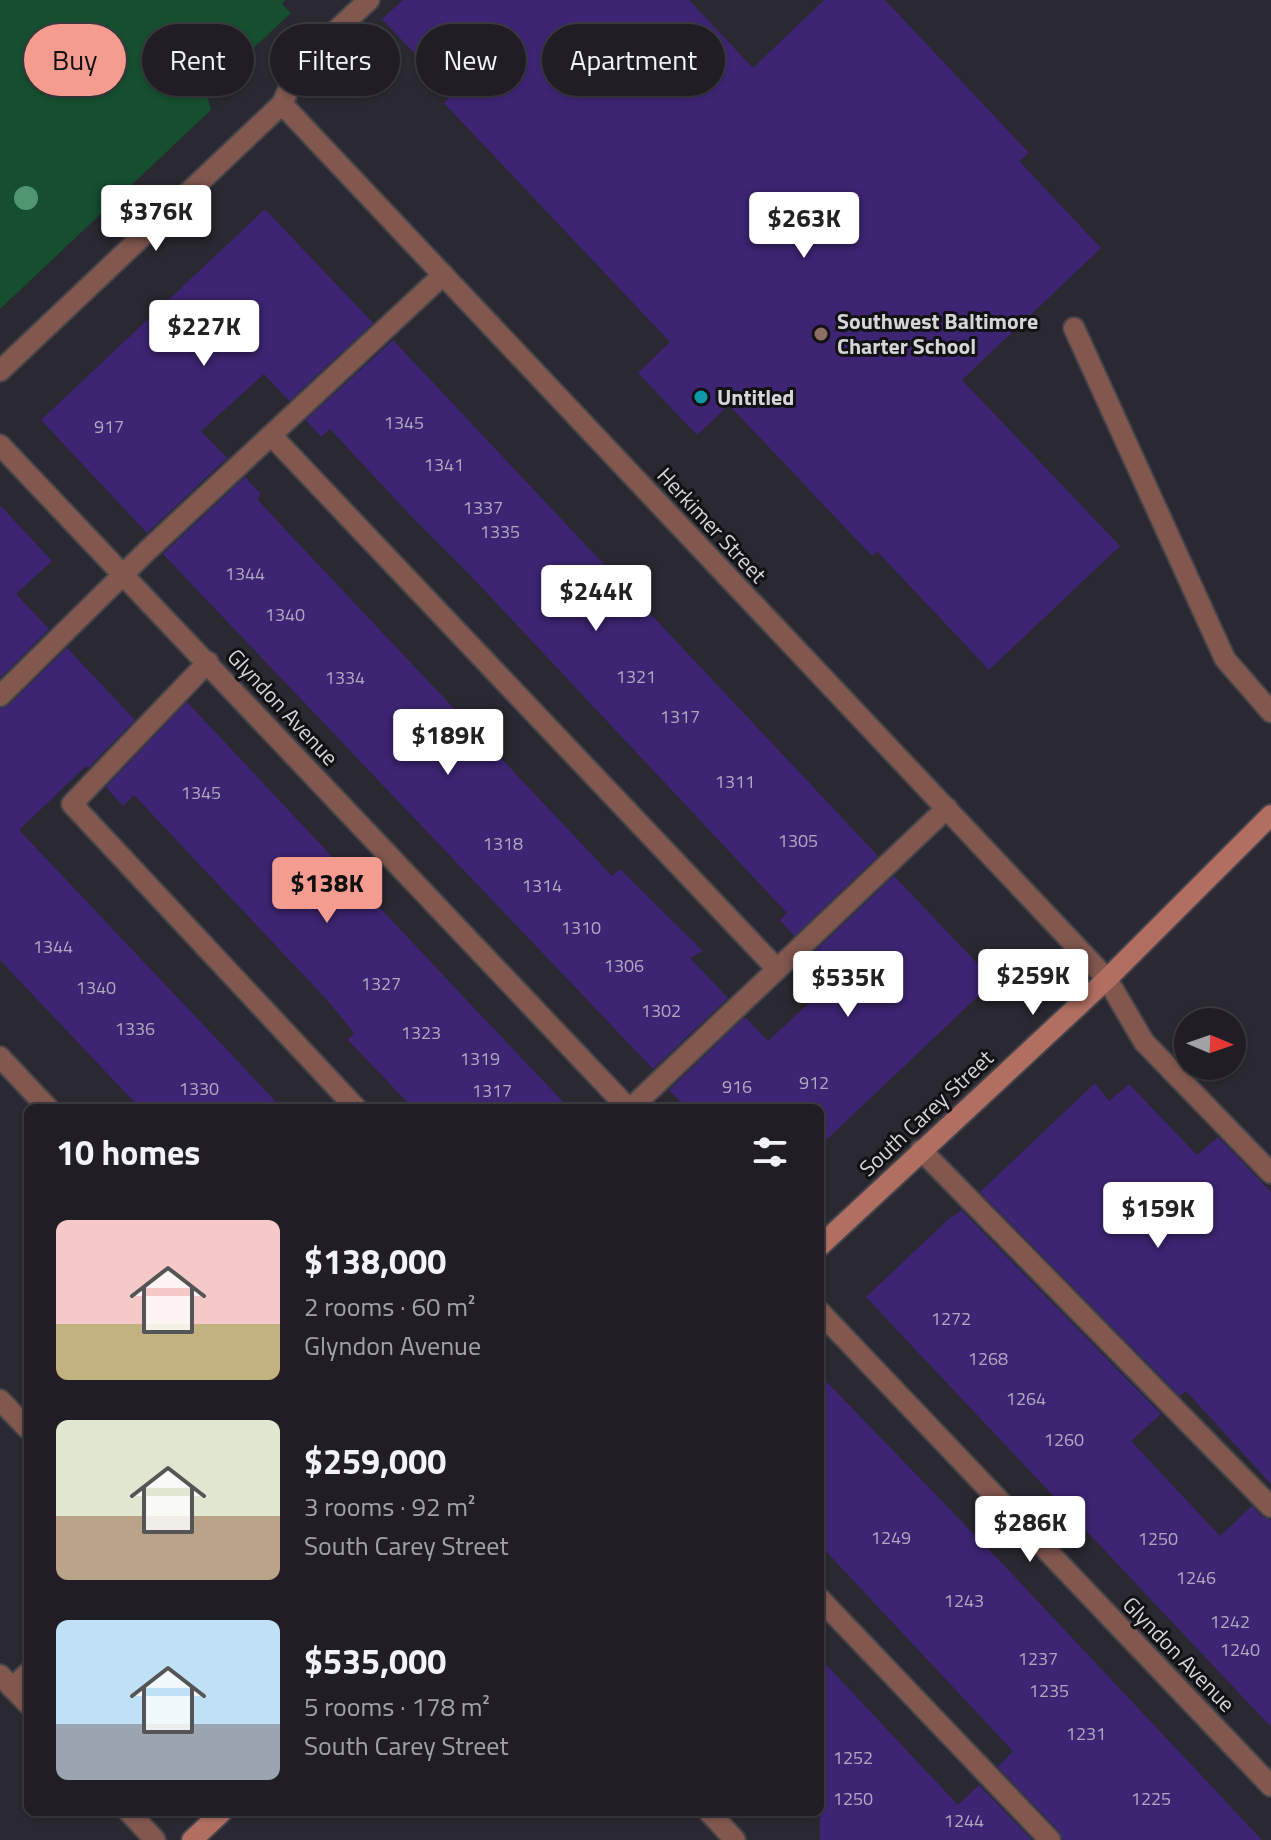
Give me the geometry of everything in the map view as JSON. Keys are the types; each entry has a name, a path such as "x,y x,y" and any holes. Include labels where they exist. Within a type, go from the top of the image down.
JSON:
{"main road":[{"name":"South Carey Street","path":"824,1242 1107,979 1271,815"},
{"path":"192,1840 218,1816"}],"street":[{"path":"0,371 282,104 300,64 369,0"},
{"name":"Herkimer Street","path":"282,104 1107,979 1144,1042 1271,1173"},
{"path":"0,696 124,574 443,275"},
{"path":"1074,328 1225,659 1271,712"},
{"path":"271,435 777,969"},
{"name":"Glyndon Avenue","path":"0,445 625,1104"},
{"path":"208,662 72,804 352,1104"},
{"path":"633,1104 947,808"},
{"path":"0,1057 44,1104"},
{"path":"921,1150 1271,1507"},
{"name":"Glyndon Avenue","path":"824,1316 1271,1786"},
{"path":"0,1400 24,1425"},
{"path":"824,1603 1050,1840"},
{"path":"6,1681 24,1700"},
{"path":"133,1816 155,1840"},
{"path":"713,1816 735,1840"}],"green space":[{"path":"0,0 285,0 282,4 291,13 279,24 270,24 270,33 254,47 254,24 142,24 142,96 207,96 211,110 0,309"}],"building":[{"name":"Southwest Baltimore Charter School","path":"403,0 689,0 712,24 542,24 542,96 725,96 725,38 753,68 824,0 885,0 1029,153 1019,161 1101,248 962,380 1120,546 989,670 877,551 872,556 729,405 697,435 638,373 670,342 444,103 451,96 526,96 526,24 416,24 416,55 400,38 400,24 387,24 382,19"},
{"path":"265,209 373,323 289,401 264,374 201,431 227,458 147,533 41,420"},
{"path":"393,340 878,856 794,936 780,920 787,913 471,576 330,429 321,437 306,420"},
{"path":"245,477 261,494 257,499 612,876 620,869 703,951 690,958 728,998 653,1069 163,554"},
{"path":"0,505 52,561 16,594 49,629 0,678"},
{"path":"67,648 135,720 88,768 86,766 19,830 278,1104 136,1104 0,960 0,709 9,705"},
{"path":"187,702 565,1104 409,1104 348,1040 354,1033 329,1002 134,795 123,806 106,787"},
{"path":"894,876 994,981 824,1142 824,1104 683,1104 669,1090 745,1017 768,1041 832,979 811,955"},
{"path":"1095,1083 1109,1101 1129,1084 1197,1155 1218,1137 1271,1192 1271,1484 1186,1391 1180,1396 980,1192"},
{"path":"961,1210 1161,1414 1131,1441 1220,1536 1252,1506 1262,1517 1271,1520 1271,1727 866,1297"},
{"path":"824,1379 1262,1840 1063,1840 1059,1831 998,1767 1013,1751 824,1549"},
{"path":"824,1662 958,1805 979,1785 1032,1840 820,1840 820,1816 824,1816"}],"place":[{"name":"Southwest Baltimore Charter School","path":"821,334"},
{"name":"Untitled","path":"701,397"}]}
